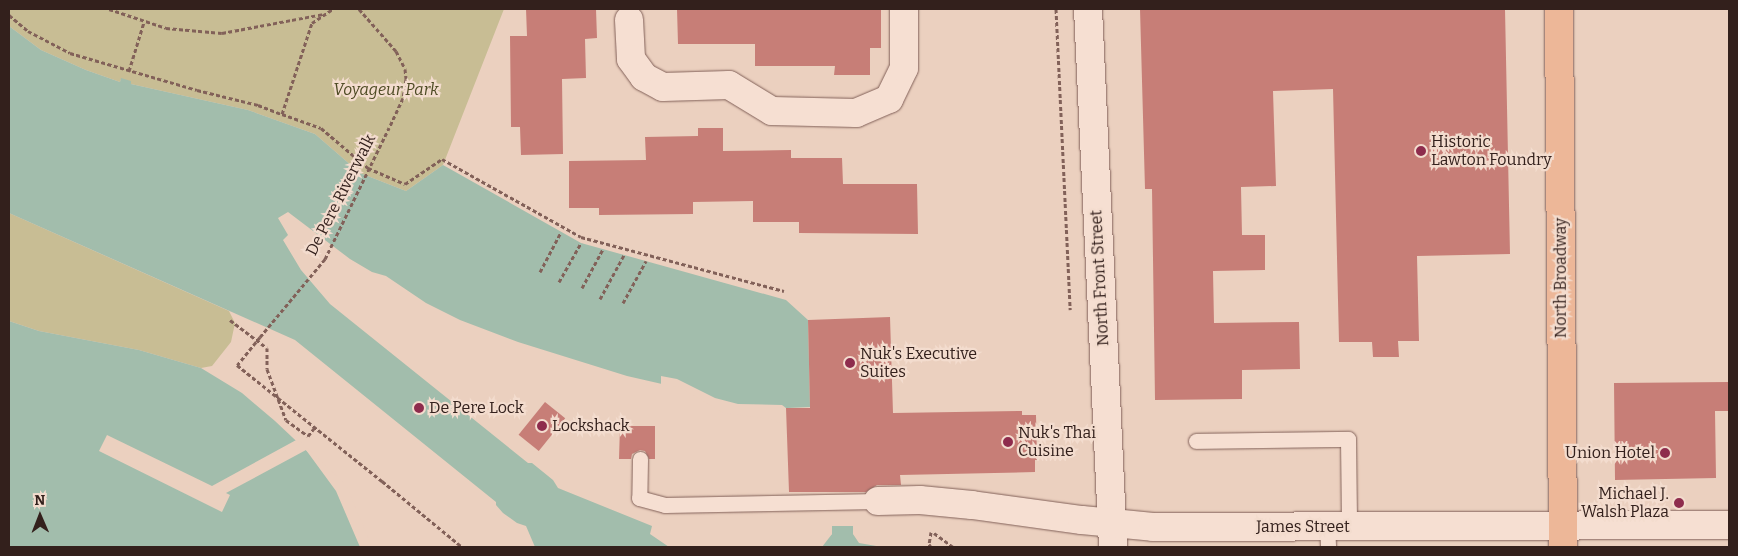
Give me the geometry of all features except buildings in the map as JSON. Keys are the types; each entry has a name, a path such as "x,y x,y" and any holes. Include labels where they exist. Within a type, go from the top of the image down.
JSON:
{"main road":[{"name":"North Broadway","path":"1559,9 1563,537"}],"street":[{"path":"629,20 631,59 644,78 664,87 729,85 772,110 856,113 889,99 904,68 904,9"},
{"name":"North Front Street","path":"1088,9 1113,535"},
{"name":"James Street","path":"872,501 920,500 963,504 1113,535 1153,527 1335,533 1563,537 1729,525"}],"lane":[{"path":"1196,441 1348,439 1335,533"},
{"path":"640,459 640,498 665,505 872,501"}],"path":[{"path":"109,9 144,22 174,29 222,33 325,14"},
{"path":"282,114 312,23 333,9"},
{"name":"De Pere Riverwalk","path":"359,9 396,51 405,69 406,79 403,98 325,258 237,365 462,547"},
{"path":"9,15 49,43 70,53 129,71 258,105 321,128 368,168 405,184 442,159 581,237 784,291"},
{"path":"129,71 144,22"},
{"path":"540,272 561,232"},
{"path":"559,282 581,243"},
{"path":"582,288 603,249"},
{"path":"600,299 624,255"},
{"path":"622,304 646,261"},
{"path":"230,320 268,348 268,369 286,420 308,436 315,427"},
{"path":"931,532 929,544 931,547"}],"green space":[{"name":"Voyageur Park","path":"9,9 504,9 443,165 406,191 360,173 315,134 248,110 131,84 121,79 120,82 86,70 41,50 9,26"},
{"path":"9,213 229,311 235,323 231,342 212,366 201,368 139,350 39,331 9,321"}],"shaded area":[{"path":"9,26 41,50 86,70 120,82 121,78 131,81 131,84 248,110 315,134 360,173 406,191 443,165 581,243 786,300 808,320 810,407 787,408 771,416 725,411 678,383 662,384 627,376 518,342 460,320 426,303 386,276 372,272 350,259 288,212 278,218 288,235 283,240 301,270 330,304 528,463 532,463 553,480 558,488 652,526 650,534 669,547 535,547 526,526 517,523 503,513 496,505 496,502 295,340 9,213"},
{"path":"9,321 39,331 139,350 201,368 242,393 275,421 344,486 369,547 9,547"},
{"path":"832,526 853,526 853,534 880,547 817,547 832,534"}],"pier":[{"path":"661,376 677,379 715,398 738,404 782,405 786,408 787,426 770,419 724,413 677,386 661,387"},
{"path":"107,435 212,486 298,439 346,485 372,547 360,547 336,491 306,450 226,493 230,495 222,512 99,451"},
{"path":"855,525 855,531 861,536 882,547 859,543 853,534 853,526"},
{"path":"830,526 832,526 832,534 822,547 814,547 830,532"}],"place":[{"name":"Historic Lawton Foundry","path":"1421,151"},
{"name":"Nuk's Executive Suites","path":"850,363"},
{"name":"De Pere Lock","path":"419,408"},
{"name":"Lockshack","path":"542,426"},
{"name":"Nuk's Thai Cuisine","path":"1008,442"},
{"name":"Union Hotel","path":"1665,453"},
{"name":"Michael J. Walsh Plaza","path":"1679,503"}]}
